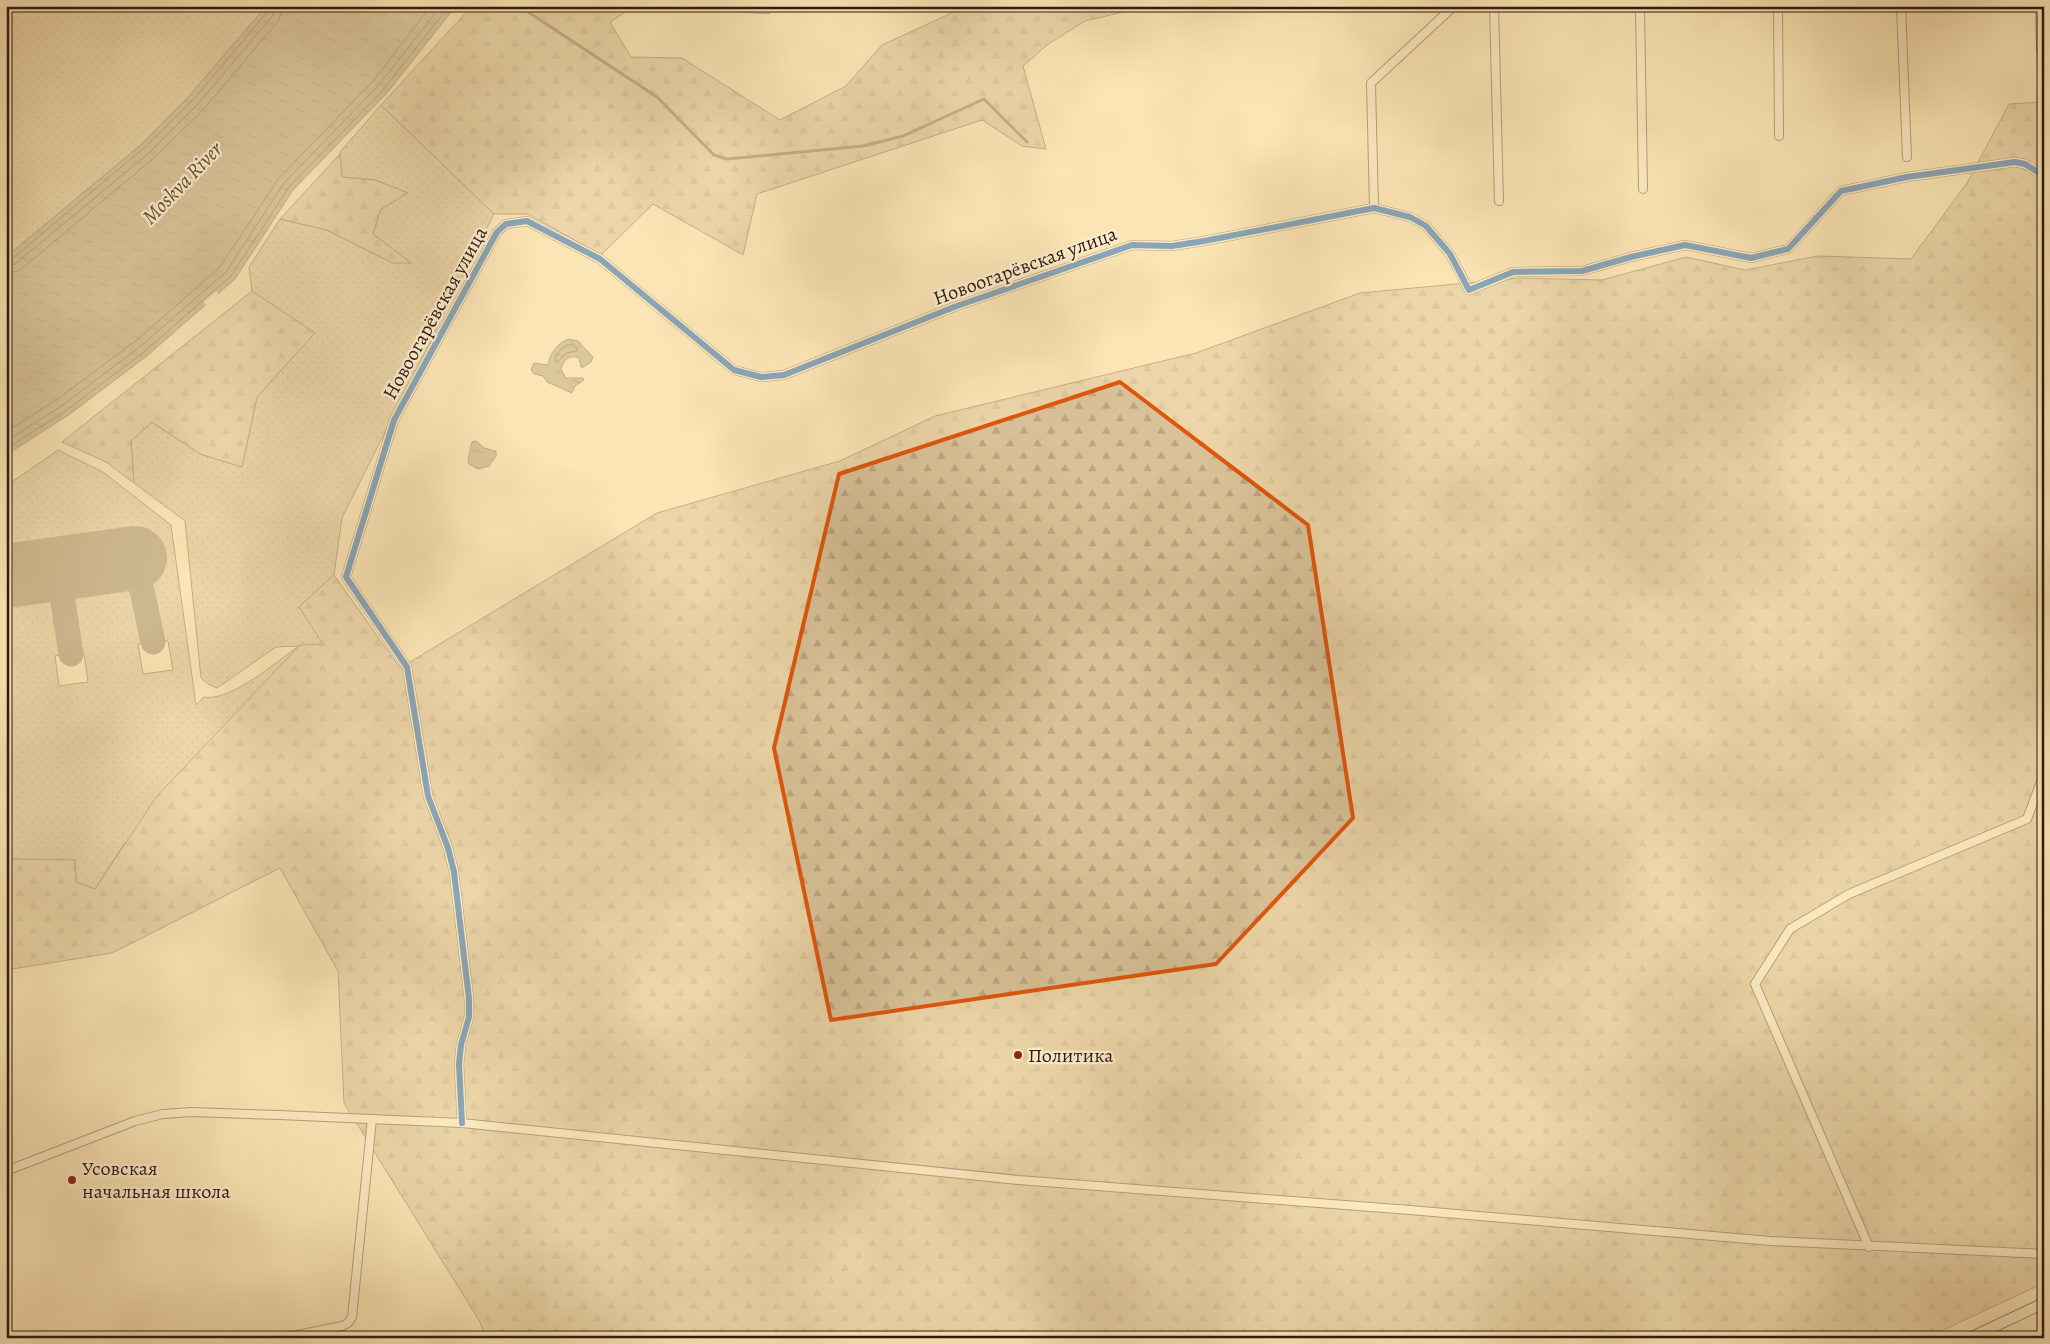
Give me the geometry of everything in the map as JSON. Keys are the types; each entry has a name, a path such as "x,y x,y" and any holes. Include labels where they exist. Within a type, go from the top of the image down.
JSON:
{"main road":[{"path":"1970,1338 2044,1303"}],"street":[{"path":"1374,208 1371,83 1454,6"},
{"path":"1494,6 1499,201"},
{"path":"1640,6 1642,189"},
{"path":"1778,6 1779,136"},
{"path":"1901,6 1907,157"},
{"path":"2040,6 2041,51"},
{"name":"Новоогарёвская улица","path":"462,1123 459,1064 461,1045 469,1017 469,999 454,872 448,848 428,796 407,667 346,576 394,420 497,232 506,224 527,221 600,260 734,370 761,377 784,375 954,307 1132,244 1172,246 1374,208 1410,217 1426,226 1450,254 1469,290 1513,272 1582,271 1631,257 1685,245 1751,258 1788,249 1841,191 1907,177 2015,162 2025,164 2044,176"},
{"path":"1869,1247 1755,984 1790,930 1807,919 1849,894 2027,819 2044,774"},
{"path":"6,1171 135,1121 163,1114 211,1113 372,1119 462,1123 519,1128 1019,1180 1410,1210 1771,1242 2044,1254"},
{"path":"283,1338 342,1326 348,1323 352,1317 372,1119"}],"highlighted area":[{"path":"1120,382 1308,525 1353,818 1216,964 831,1020 774,748 839,474"}],"green space":[{"path":"6,6 266,6 189,96 142,144 6,257"},
{"path":"472,6 596,6 602,11 620,9 621,6 634,6 610,22 631,57 682,58 780,120 846,86 882,45 967,6 1148,6 1085,21 1047,45 1023,66 1046,149 1022,146 982,120 757,194 743,255 653,204 601,255 528,214 494,214 381,105"},
{"path":"708,6 777,6 769,14 720,11"},
{"path":"2044,102 2044,1283 1926,1338 486,1338 480,1322 344,1103 338,971 280,868 112,953 6,970 6,859 75,860 76,882 95,889 157,796 300,645 323,644 299,607 334,575 400,668 657,513 840,461 935,416 1196,353 1360,293 1520,278 1602,280 1686,257 1745,270 1818,256 1911,259 1967,183 2009,104"},
{"path":"381,105 494,214 342,518 334,575 299,607 324,644 123,845 95,889 76,882 75,860 6,859 6,600 42,595 56,602 63,646 59,655 55,656 59,686 88,682 84,653 81,653 75,645 70,599 79,590 121,584 136,593 145,634 142,644 138,644 143,674 173,670 168,641 165,641 158,632 140,535 6,553 6,486 58,450 103,472 171,525 196,705 204,697 215,697 240,687 299,646 276,647 217,688 201,678 185,521 134,483 131,441 152,422 200,454 242,467 257,397 315,333 252,291 249,267 280,219 327,230 393,263 410,262 373,234 381,209 407,193 375,180 341,177 340,152"},
{"path":"340,154 342,177 375,180 408,193 381,209 373,234 411,263 393,263 327,230 280,219"},
{"path":"252,291 315,333 257,397 242,467 200,454 152,422 131,441 134,483 106,462 62,442"}],"water":[{"name":"Moskva River","path":"266,6 456,6 387,93 293,190 235,279 148,355 70,414 6,455 6,257 142,144 189,96"},
{"path":"568,339 578,341 593,357 591,362 584,367 581,367 579,358 576,357 570,357 563,363 561,369 566,378 583,378 584,380 575,386 572,393 547,382 543,376 534,374 531,370 534,363 548,365 555,349"},
{"path":"476,441 484,448 496,451 496,456 489,466 478,469 469,464 468,459 472,442"}],"pier":[{"path":"216,291 220,296 207,307 203,302"}],"waterway":[{"path":"519,6 657,97 714,155 727,159 863,146 903,136 984,99 1027,142"}],"taxiway":[{"path":"135,558 153,642"},
{"path":"58,569 71,654"}],"runway":[{"path":"6,576 135,558"}],"cycle path":[{"path":"462,1123 459,1064 461,1045 469,1017 469,999 454,872 448,848 428,796 407,667 346,577 394,420 497,232 506,224 527,221 600,259 734,370 761,377 784,375 954,307 1132,245 1172,246 1374,208 1410,217 1426,226 1450,254 1469,290 1513,272 1582,271 1631,257 1685,245 1751,258 1788,249 1841,191 1907,177 2015,162 2025,164 2044,176"}],"place":[{"name":"Политика","path":"1018,1055"},
{"name":"Усовская начальная школа","path":"72,1180"}]}
